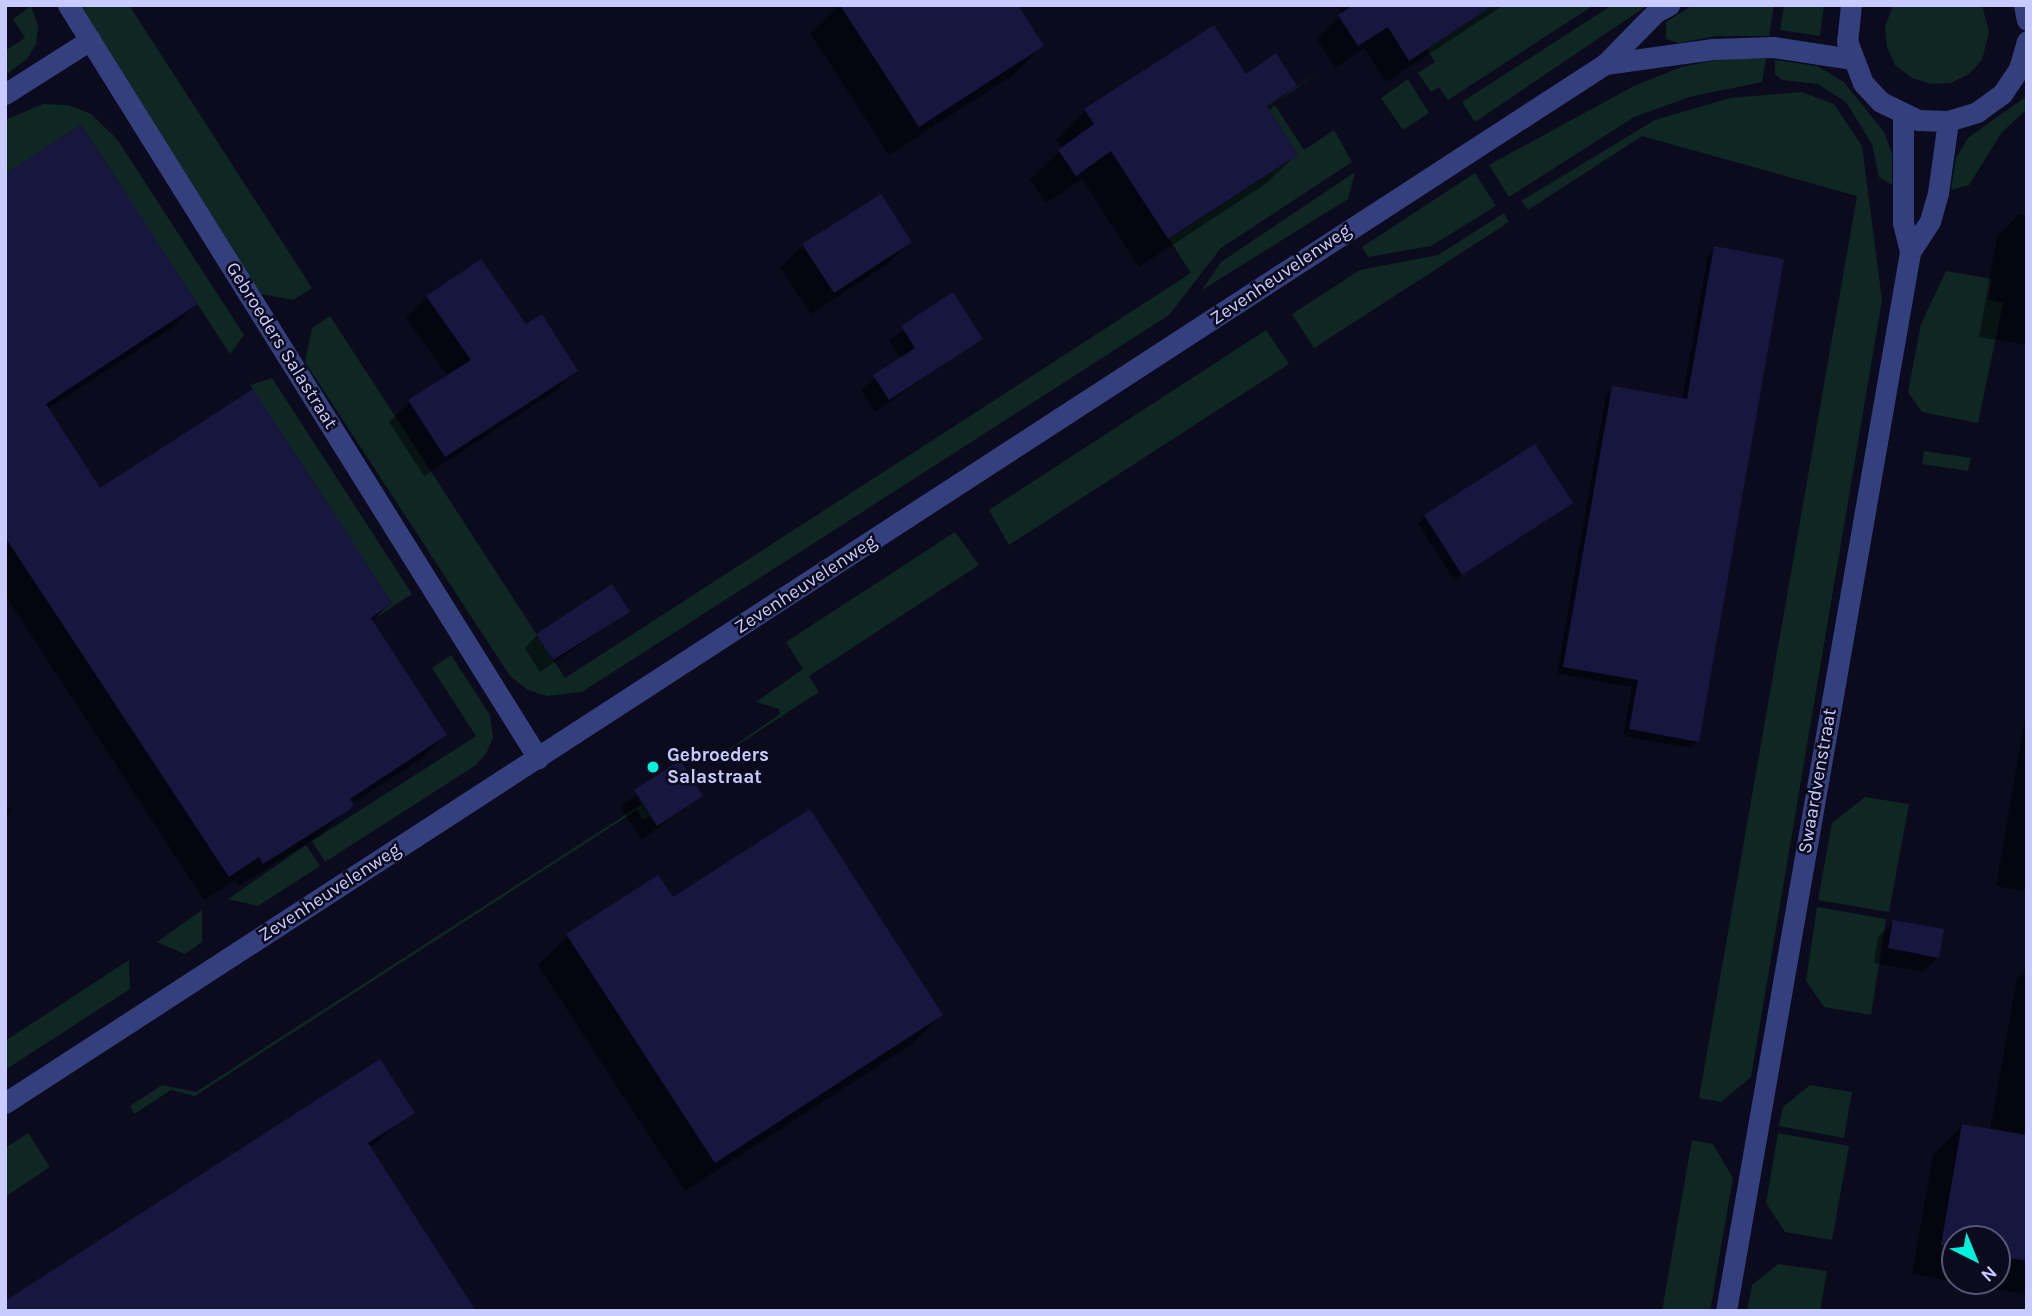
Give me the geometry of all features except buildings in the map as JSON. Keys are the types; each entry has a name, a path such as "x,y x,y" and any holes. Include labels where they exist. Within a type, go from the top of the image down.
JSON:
{"street":[{"name":"Gebroeders Salastraat","path":"68,5 538,758"},
{"name":"Zevenheuvelenweg","path":"5,1103 1605,64 1656,12 1670,5"},
{"path":"1851,5 1847,41 1851,60 1863,83 1881,102 1903,115 1948,121 1977,112 2002,94 2023,70 2027,41"},
{"path":"2024,5 2027,20"},
{"path":"5,94 90,40"},
{"name":"Zevenheuvelenweg","path":"1605,64 1713,49 1761,47 1851,60"},
{"name":"Swaardvenstraat","path":"1726,1311 1910,252 1903,223 1903,115"},
{"name":"Swaardvenstraat","path":"1910,252 1930,222 1938,193 1948,121"}],"green space":[{"path":"74,5 129,5 312,288 293,300 261,294"},
{"path":"1494,5 1594,5 1448,100 1439,87 1431,92 1418,73 1435,62 1427,49"},
{"path":"1612,5 1648,5 1475,122 1462,102"},
{"path":"1693,5 1774,5 1769,36 1716,36 1679,43 1666,39 1666,22"},
{"path":"1784,5 1824,5 1820,36 1780,30"},
{"path":"1893,5 1982,5 1989,32 1982,60 1969,74 1951,83 1931,84 1912,78 1895,65 1887,47 1885,27"},
{"path":"31,6 38,26 36,44 27,59 5,75 5,51 25,38 13,19"},
{"path":"1722,59 1766,59 1762,82 1689,97 1634,117 1509,197 1489,165 1632,87 1681,67"},
{"path":"1775,60 1817,66 1844,82 1884,132 1892,154 1892,185 1879,177 1872,144 1846,102 1818,84 1782,80 1775,74"},
{"path":"1318,73 1274,104 1304,150 1334,130 1352,162 1221,248 1169,315 582,692 547,696 528,690 510,676 305,362 312,328 330,316 565,678 1191,273 1169,239 1298,155 1267,106"},
{"path":"1408,79 1429,113 1403,130 1381,98"},
{"path":"1802,92 1834,104 1862,146 1882,300 1751,1077 1721,1102 1699,1098 1857,196 1642,136 1528,210 1521,201 1655,120 1730,98"},
{"path":"2027,96 2027,109 2002,132 1969,185 1951,190 1956,158 1968,138"},
{"path":"43,104 68,105 91,114 117,139 244,335 230,354 81,125 5,174 5,120"},
{"path":"1355,172 1348,199 1202,290 1221,262"},
{"path":"1475,173 1496,206 1431,246 1368,257 1362,247"},
{"path":"1504,213 1509,222 1314,348 1292,314 1360,270 1438,255"},
{"path":"1946,271 1992,279 1988,300 2003,303 1978,423 1922,412 1908,392 1921,324"},
{"path":"1266,330 1289,364 1009,545 989,510"},
{"path":"272,378 412,594 372,620 392,603 250,385"},
{"path":"1924,451 1971,458 1968,471 1922,464"},
{"path":"955,532 979,565 809,676 819,692 690,776 780,714 779,709 756,702 803,669 786,642"},
{"path":"451,655 490,715 493,737 487,752 476,765 325,862 312,841 476,736 432,668"},
{"path":"1865,797 1909,804 1889,912 1818,900 1832,823"},
{"path":"642,804 650,816 643,820 637,810 195,1096 171,1090 134,1114 130,1106 162,1085 196,1092"},
{"path":"306,845 320,866 258,906 228,899"},
{"path":"1817,907 1886,919 1871,1015 1824,1007 1806,981"},
{"path":"202,910 202,942 185,954 157,942"},
{"path":"129,960 130,989 5,1070 5,1041"},
{"path":"1810,1085 1852,1092 1844,1138 1779,1126 1783,1107"},
{"path":"28,1133 50,1167 5,1197 5,1148"},
{"path":"1778,1133 1849,1146 1832,1240 1785,1232 1766,1203"},
{"path":"1692,1140 1713,1144 1733,1178 1710,1311 1662,1311"},
{"path":"1778,1264 1827,1271 1820,1311 1747,1311 1752,1285"}],"place":[{"name":"Gebroeders Salastraat","path":"653,767"}]}
